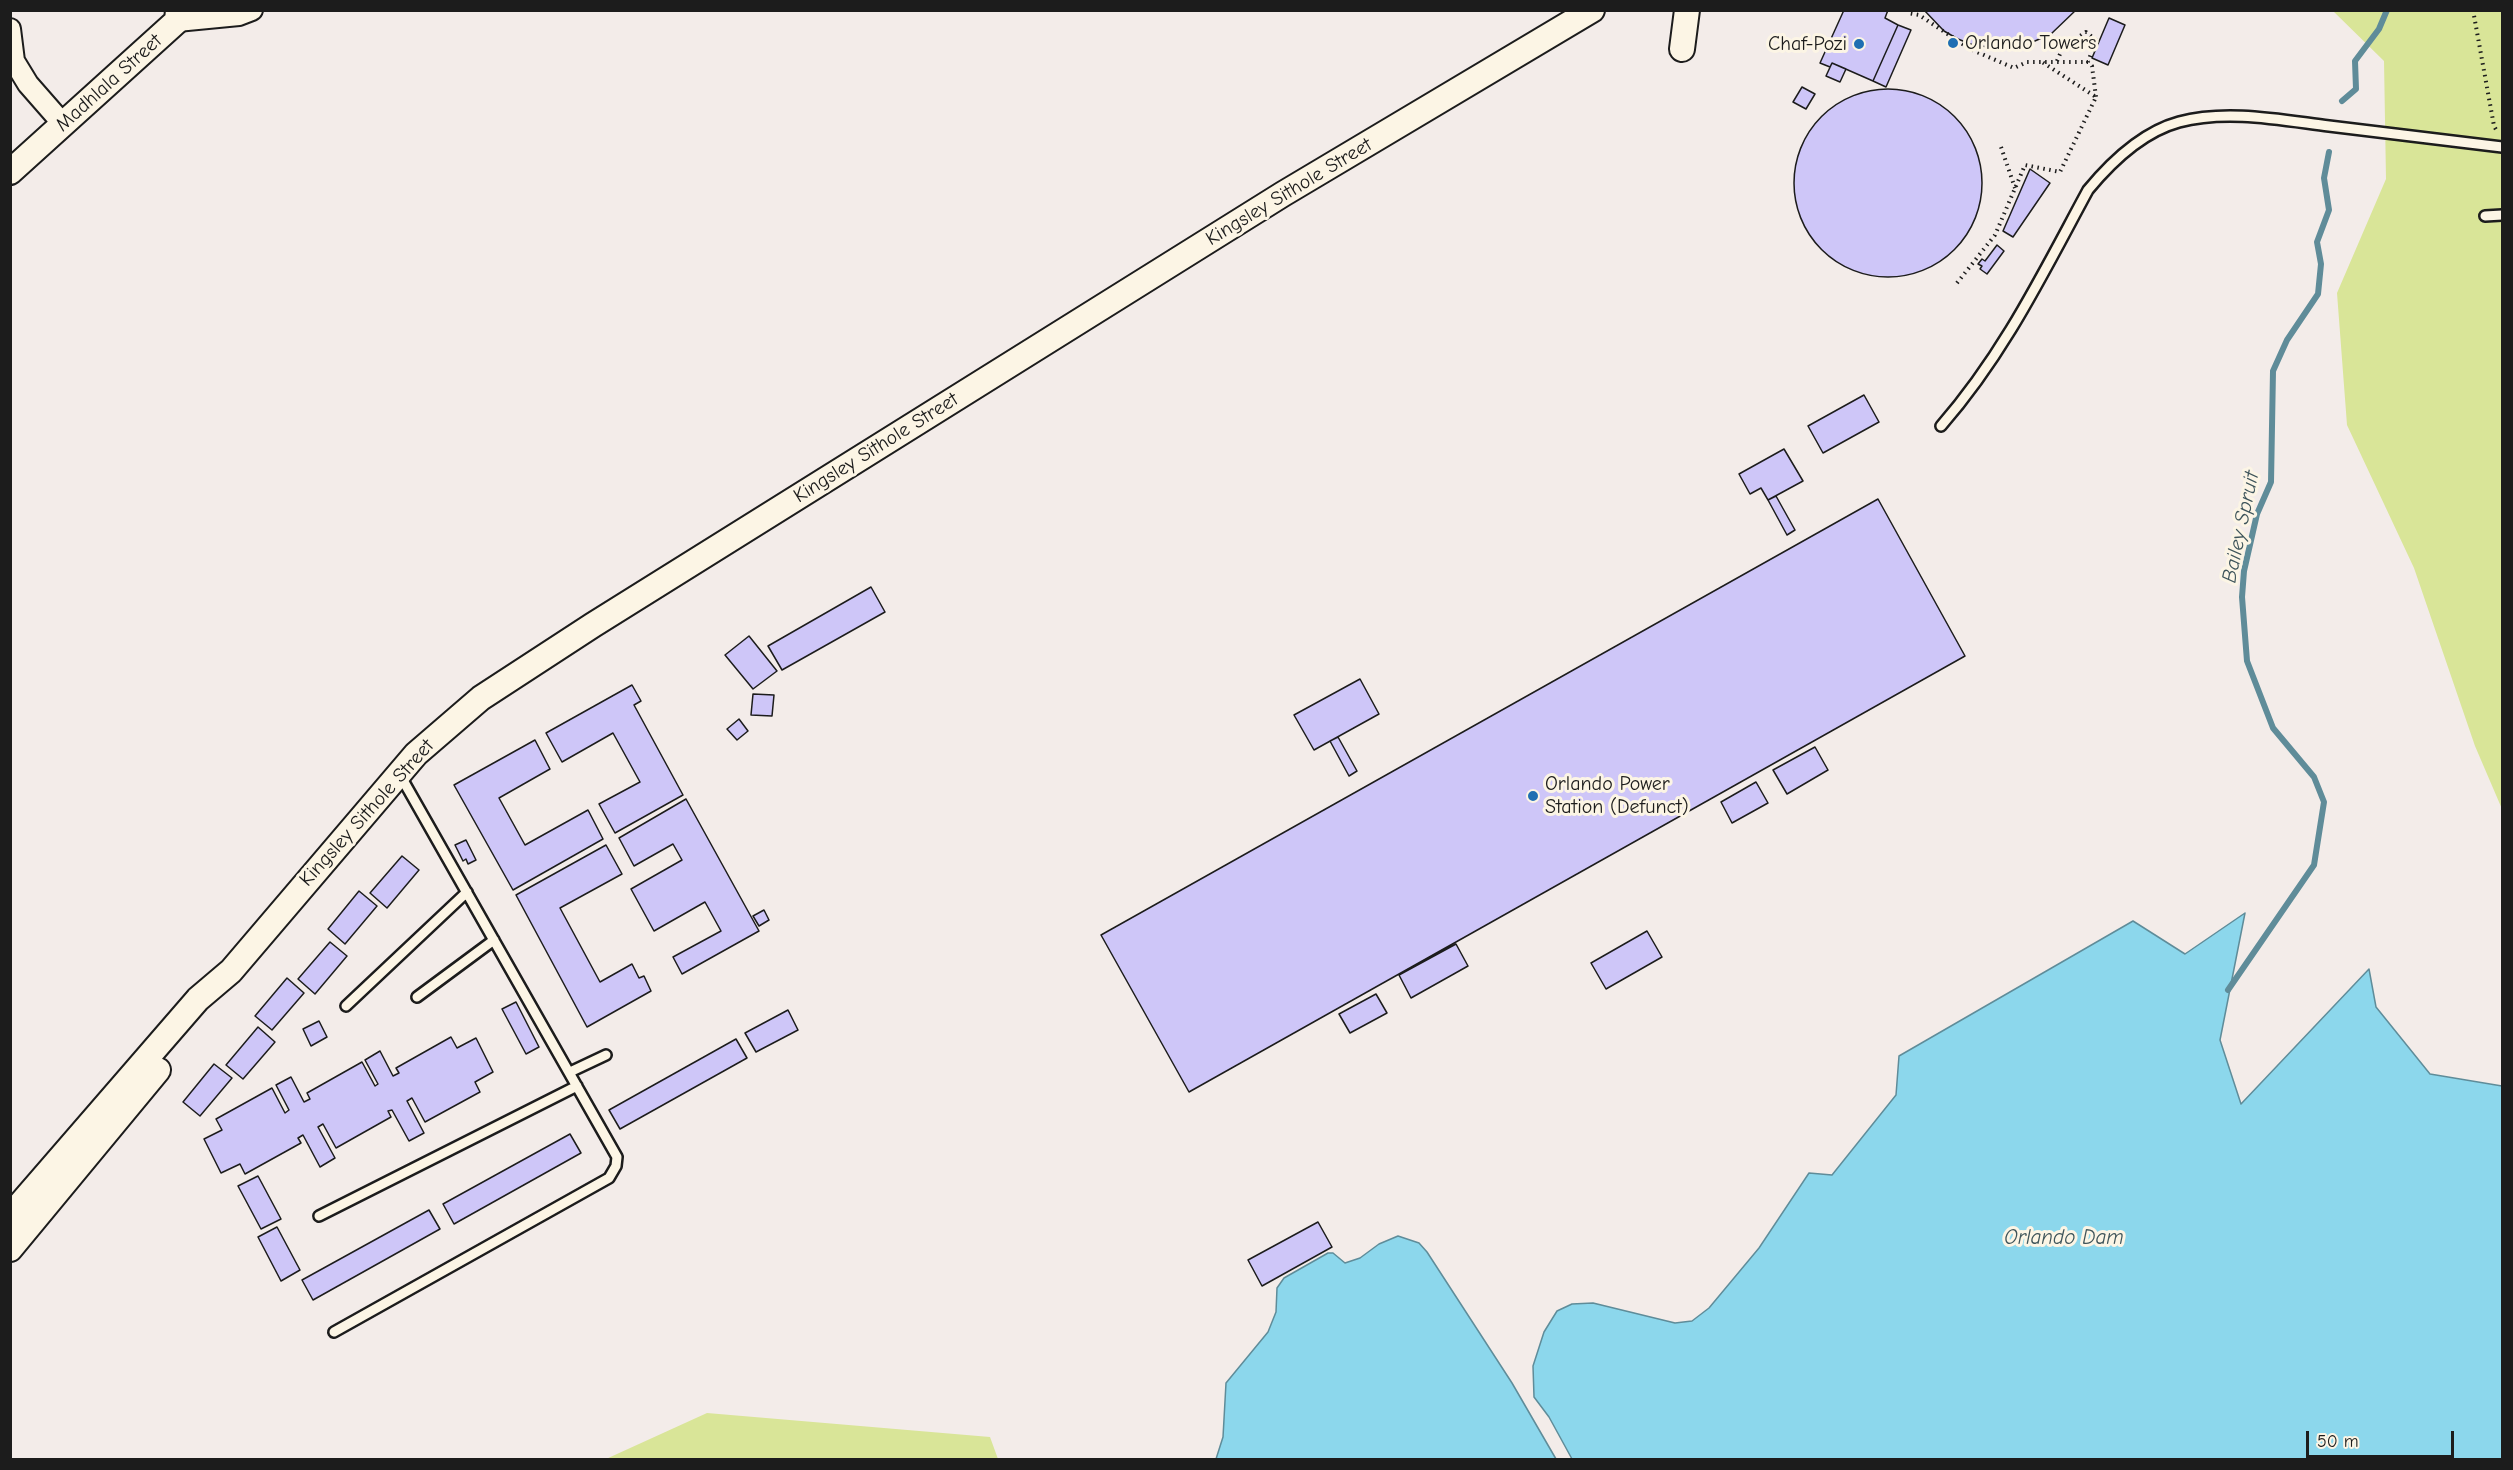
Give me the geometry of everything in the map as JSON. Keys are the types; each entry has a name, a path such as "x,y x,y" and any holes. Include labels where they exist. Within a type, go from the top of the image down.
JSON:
{"street":[{"path":"12,10 10,29 14,61 28,84 63,124"},
{"name":"Madhlala Street","path":"10,172 178,16 239,15 252,10"},
{"name":"Kingsley Sithole Street","path":"10,1249 187,1034 214,999 231,971 399,773 431,740 481,699 593,625 1283,194 1592,10"},
{"path":"1682,50 1687,10"},
{"name":"Kingsley Sithole Street","path":"10,1216 198,999 231,971"}],"lane":[{"path":"1941,426 1987,369 2009,335 2088,190 2103,172 2129,148 2150,135 2177,123 2202,118 2258,117 2502,147"},
{"path":"2485,216 2502,216"},
{"path":"333,1332 609,1178 616,1166 617,1157 399,773"},
{"path":"346,1006 467,892"},
{"path":"417,997 494,940"},
{"path":"570,1072 606,1055"},
{"path":"319,1216 577,1086"}],"path":[{"path":"1907,10 1908,13 1919,15 1970,49 2014,68 2027,62 2088,62 2092,66 2096,97 2060,172 2025,165 1995,235 1957,283"},
{"path":"2473,10 2494,126 2502,138"},
{"path":"2056,62 2062,47 2086,32 2096,40 2088,62"},
{"path":"2042,62 2096,97"},
{"path":"2001,147 2015,188"}],"green space":[{"path":"2333,11 2502,11 2502,809 2475,746 2414,568 2347,425 2337,293 2386,179 2384,61"},
{"path":"707,1413 990,1437 998,1459 606,1459"}],"water":[{"name":"Orlando Dam","path":"2245,913 2220,1040 2241,1104 2369,969 2376,1007 2430,1074 2502,1086 2502,1459 1572,1459 1549,1417 1534,1397 1533,1366 1544,1332 1557,1311 1572,1304 1593,1303 1675,1323 1692,1321 1709,1308 1759,1248 1809,1173 1832,1175 1896,1095 1899,1056 2133,921 2185,954"},
{"path":"1398,1236 1419,1243 1427,1252 1512,1383 1556,1459 1216,1459 1223,1437 1226,1383 1268,1332 1276,1312 1277,1288 1284,1278 1328,1253 1333,1253 1345,1263 1360,1258 1379,1244"}],"building":[{"name":"Chaf-Pozi","path":"1844,10 1888,10 1885,18 1898,25 1873,81 1832,63 1830,67 1820,63"},
{"path":"1924,10 2076,10 2051,34 2021,47 2005,49 1973,45 1958,39 1944,31"},
{"path":"2109,18 2125,25 2108,65 2092,58"},
{"path":"1898,25 1911,30 1886,87 1873,81"},
{"path":"1832,63 1846,69 1840,82 1826,76"},
{"path":"1802,87 1815,94 1806,109 1793,102"},
{"path":"1879,89 1897,89 1924,96 1955,116 1975,147 1982,183 1975,219 1955,250 1924,270 1897,277 1879,277 1844,266 1828,256 1815,243 1798,210 1794,192 1794,174 1805,139 1815,123 1828,110 1861,93"},
{"path":"2030,169 2050,183 2013,237 2003,231"},
{"path":"1997,245 2004,251 1987,274 1980,269 1982,266 1978,264 1982,259 1985,261"},
{"path":"1864,395 1879,422 1823,453 1808,426"},
{"path":"1784,449 1803,481 1768,500 1761,488 1750,494 1739,474"},
{"path":"1776,496 1795,530 1787,535 1768,500"},
{"name":"Orlando Power Station (Defunct)","path":"1878,499 1965,656 1189,1092 1101,935"},
{"path":"871,587 885,612 782,670 768,646"},
{"path":"749,636 777,671 753,689 725,655"},
{"path":"1360,679 1379,714 1314,750 1294,715"},
{"path":"632,685 641,701 634,705 683,795 615,833 599,804 640,782 613,733 562,762 546,733"},
{"path":"753,694 774,695 772,716 751,715"},
{"path":"739,719 748,731 737,740 727,729"},
{"path":"1338,737 1357,771 1349,776 1330,741"},
{"path":"535,740 550,769 499,798 525,845 588,810 603,839 513,890 454,785"},
{"path":"1815,747 1828,770 1787,794 1773,770"},
{"path":"1756,782 1768,803 1732,823 1721,802"},
{"path":"686,799 759,931 682,974 673,957 721,931 705,902 654,931 631,889 682,860 673,844 634,866 619,838"},
{"path":"466,840 476,860 468,864 466,859 463,861 455,845"},
{"path":"606,845 622,874 560,908 600,982 632,964 639,978 644,976 651,991 587,1027 516,895"},
{"path":"402,856 419,870 387,908 370,893"},
{"path":"359,891 377,906 345,944 328,929"},
{"path":"764,910 769,920 759,926 753,916"},
{"path":"1647,931 1662,957 1606,989 1591,963"},
{"path":"330,942 347,956 315,994 298,979"},
{"path":"1456,944 1468,966 1411,998 1399,975"},
{"path":"287,978 304,993 272,1030 255,1016"},
{"path":"1376,994 1387,1013 1350,1033 1339,1014"},
{"path":"516,1002 539,1047 526,1054 502,1009"},
{"path":"788,1010 798,1030 756,1052 745,1033"},
{"path":"319,1021 327,1037 311,1046 303,1029"},
{"path":"258,1027 275,1042 243,1079 226,1065"},
{"path":"451,1037 457,1048 476,1038 493,1072 475,1082 480,1092 425,1122 412,1098 407,1101 424,1133 409,1141 392,1110 388,1111 391,1117 336,1148 323,1124 318,1127 335,1158 320,1167 303,1135 298,1138 301,1143 245,1174 240,1164 221,1173 204,1139 222,1130 216,1119 272,1088 285,1113 289,1110 276,1085 291,1077 304,1102 310,1099 307,1093 362,1062 375,1086 378,1084 365,1060 380,1051 393,1076 399,1073 396,1068"},
{"path":"736,1039 747,1058 620,1129 609,1110"},
{"path":"214,1064 232,1078 200,1116 183,1102"},
{"path":"570,1134 581,1153 454,1224 443,1204"},
{"path":"258,1176 281,1219 261,1229 238,1186"},
{"path":"429,1210 440,1229 313,1300 302,1280"},
{"path":"1318,1222 1332,1247 1262,1286 1248,1260"},
{"path":"277,1227 300,1270 281,1281 258,1237"}],"waterway":[{"name":"Bailey Spruit","path":"2342,101 2356,89 2355,61 2379,29 2387,10"},
{"name":"Bailey Spruit","path":"2228,990 2314,865 2324,802 2314,777 2273,728 2247,661 2242,597 2244,571 2257,514 2271,482 2273,371 2287,340 2318,294 2321,264 2317,242 2329,210 2324,178 2329,152"}],"place":[{"name":"Orlando Towers","path":"1953,43"},
{"name":"Chaf-Pozi","path":"1859,44"},
{"name":"Orlando Power Station (Defunct)","path":"1533,796"}]}
